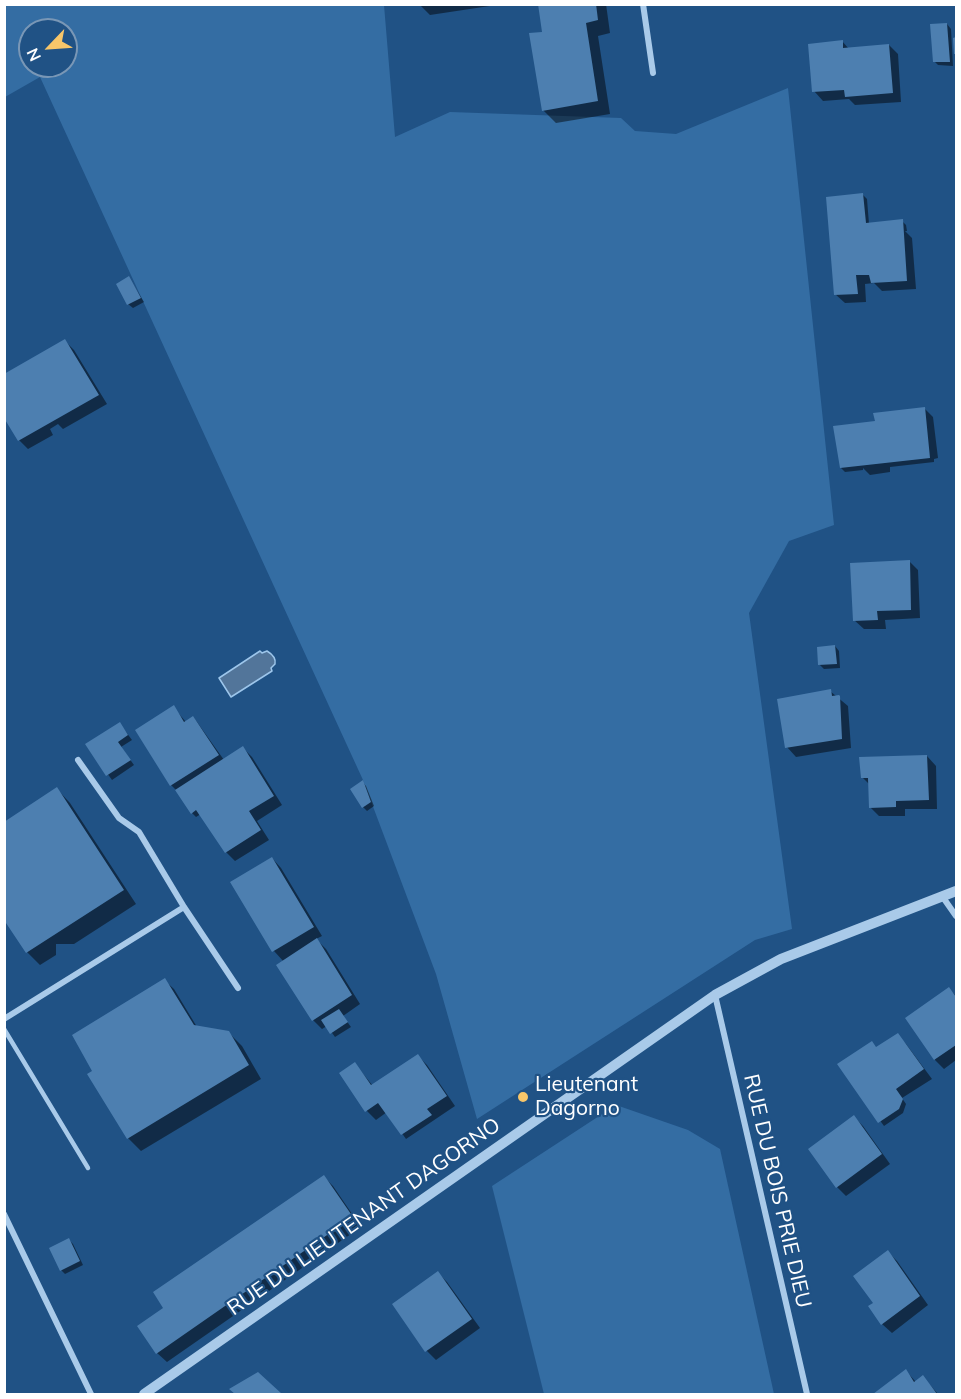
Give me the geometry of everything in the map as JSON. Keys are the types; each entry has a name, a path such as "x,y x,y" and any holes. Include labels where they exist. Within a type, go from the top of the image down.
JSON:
{"street":[{"path":"643,4 653,73"},
{"path":"78,759 119,818 139,832 184,908 238,988"},
{"name":"RUE DU LIEUTENANT DAGORNO","path":"144,1395 716,995 781,959 957,891"},
{"path":"942,896 957,916"},
{"path":"4,1019 184,908"},
{"name":"RUE DU BOIS PRIE DIEU","path":"716,995 807,1395"},
{"path":"4,1214 91,1395"}],"lane":[{"path":"4,1029 88,1168"}],"shaded area":[{"path":"4,5 384,5 395,137 450,112 621,118 635,131 676,134 788,88 834,525 789,541 749,613 792,929 755,940 477,1119 436,974 363,780 40,78 78,78 78,18 18,18 18,78 38,78 5,97"},
{"path":"260,651 262,653 267,651 275,660 272,671 231,697 219,678"},
{"path":"616,1105 688,1130 720,1149 774,1394 544,1394 492,1186"}],"building":[{"path":"538,4 596,4 598,20 586,23 598,101 542,111 529,33 542,32"},
{"path":"947,23 950,62 933,62 930,24"},
{"path":"956,37 956,54 954,54 953,38"},
{"path":"843,40 843,48 889,44 893,93 845,97 844,90 812,92 808,44"},
{"path":"863,193 866,223 903,219 907,281 871,283 869,275 856,275 858,294 834,295 826,197"},
{"path":"129,276 141,298 127,305 116,284"},
{"path":"65,339 99,395 18,441 4,418 4,374"},
{"path":"925,407 930,458 840,468 833,426 875,421 873,413"},
{"path":"910,560 911,610 877,611 878,620 853,621 850,563"},
{"path":"835,645 837,664 818,665 817,647"},
{"path":"831,689 832,696 840,696 842,739 785,748 777,699"},
{"path":"174,705 184,722 193,716 219,755 170,786 135,730"},
{"path":"120,722 128,735 118,742 131,760 106,776 85,744"},
{"path":"243,746 274,796 249,811 261,830 225,853 196,810 191,814 175,790"},
{"path":"927,755 929,800 896,801 896,807 869,808 868,778 861,778 859,757"},
{"path":"363,780 371,802 362,808 350,789"},
{"path":"57,787 124,890 26,953 4,920 4,822"},
{"path":"272,857 314,927 272,952 230,882"},
{"path":"317,938 352,995 312,1021 276,965"},
{"path":"165,978 194,1025 229,1031 249,1065 127,1139 87,1074 92,1071 72,1035"},
{"path":"949,987 956,997 956,1045 934,1060 905,1018"},
{"path":"339,1009 348,1022 330,1034 321,1020"},
{"path":"898,1033 924,1069 896,1089 903,1099 899,1109 878,1123 837,1064 872,1041 876,1047"},
{"path":"418,1054 447,1096 427,1109 432,1115 401,1135 378,1103 365,1112 339,1073 355,1062 371,1085"},
{"path":"854,1115 882,1154 836,1188 808,1149"},
{"path":"324,1175 353,1217 156,1354 137,1326 163,1308 153,1292"},
{"path":"69,1238 80,1261 60,1271 49,1248"},
{"path":"888,1250 920,1296 881,1325 868,1306 873,1303 853,1276"},
{"path":"438,1271 472,1319 425,1352 392,1304"},
{"path":"906,1369 914,1382 923,1375 937,1394 873,1394"},
{"path":"258,1372 282,1394 235,1394 229,1389"}],"place":[{"name":"Lieutenant Dagorno","path":"523,1097"}]}
